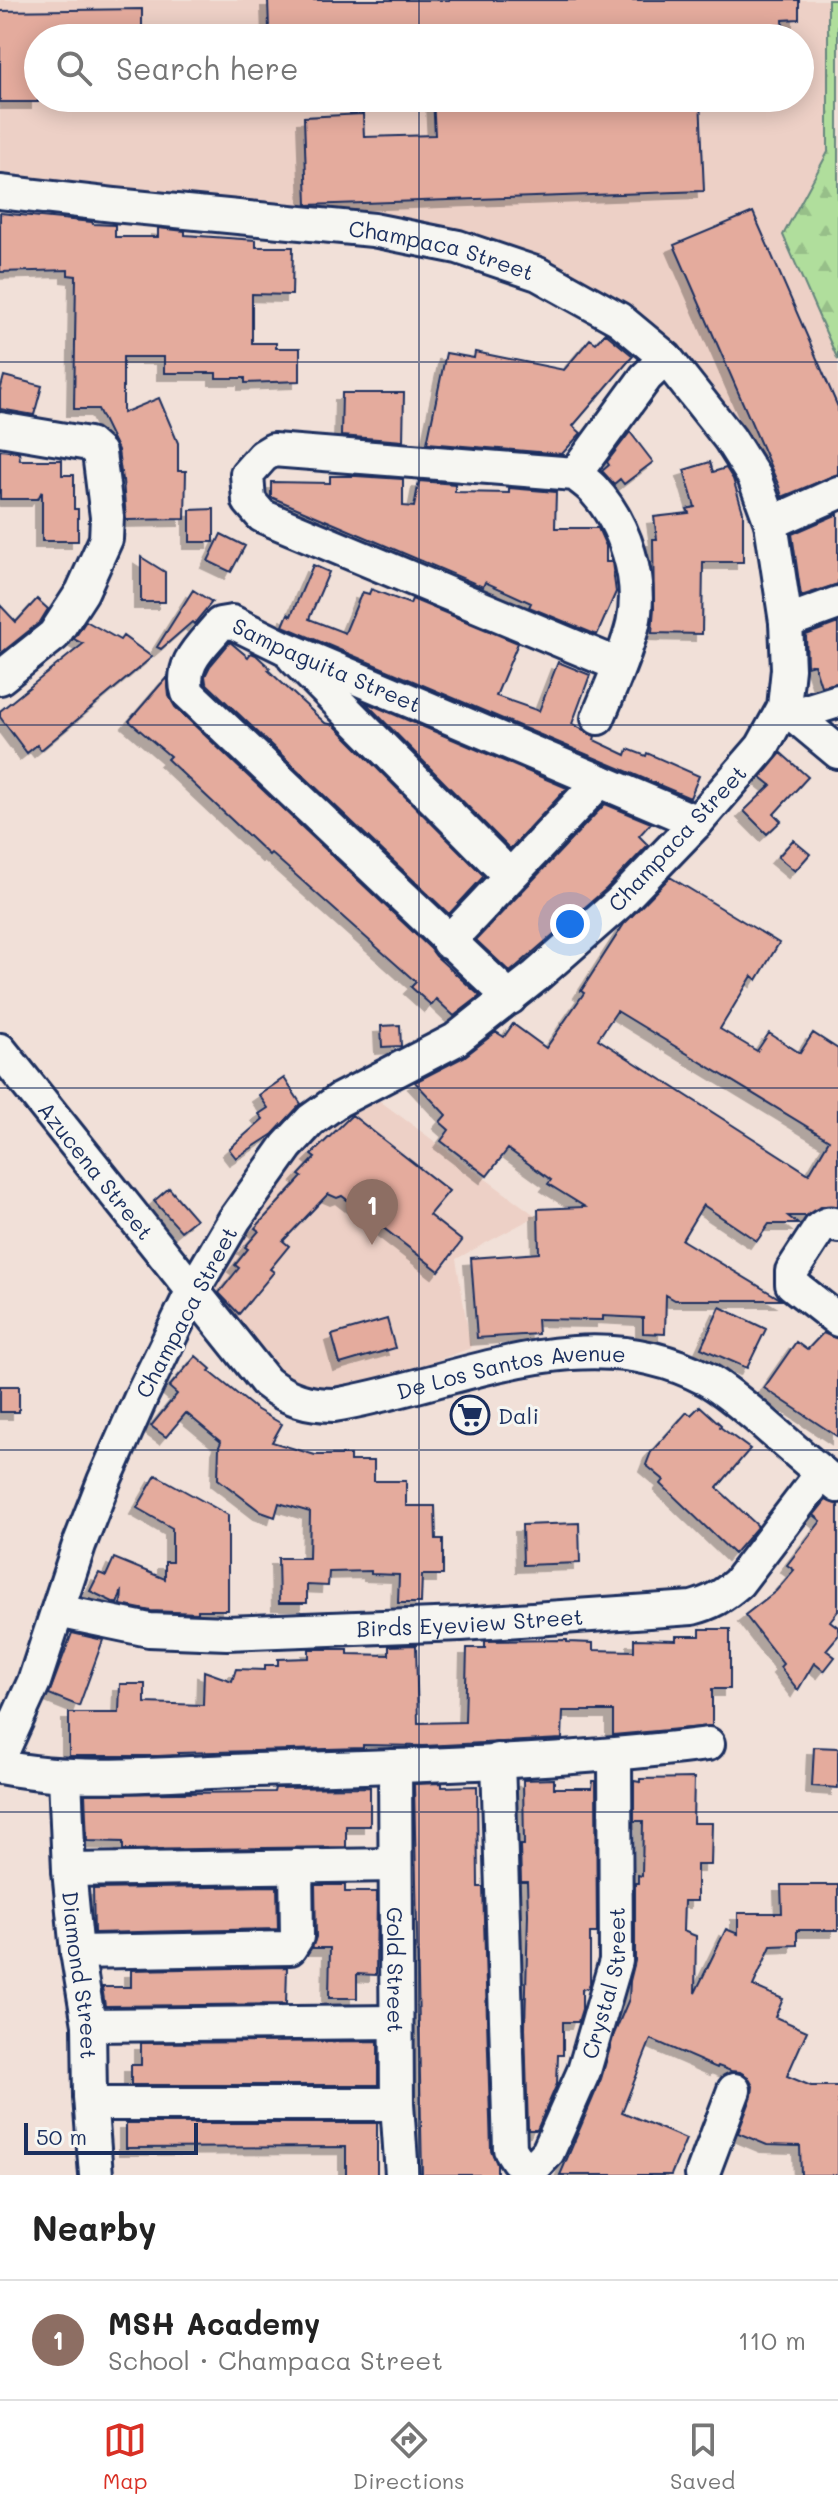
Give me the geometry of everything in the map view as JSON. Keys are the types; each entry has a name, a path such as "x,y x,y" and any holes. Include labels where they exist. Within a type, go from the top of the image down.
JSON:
{"street":[{"name":"Champaca Street","path":"0,192 373,230 458,247 538,274 619,319 666,358 730,439 754,477 771,523 786,622 788,669 788,711 762,747 697,822 619,903 510,998 455,1040 339,1100 311,1120 287,1146 235,1219 192,1292 104,1481 34,1682 0,1757"},
{"path":"575,474 646,377 666,358"},
{"path":"0,429 89,444 99,453 107,517 106,539 82,592 54,635 0,678"},
{"path":"598,718 619,665 633,622 635,583 627,547 613,518 594,491 575,474 273,450 247,474 249,501 262,516 619,665"},
{"path":"771,523 838,493"},
{"path":"786,622 838,603"},
{"name":"Sampaguita Street","path":"510,998 188,693 184,680 185,668 220,624 232,622 283,647 697,822"},
{"path":"283,647 509,875"},
{"path":"788,711 838,701"},
{"path":"788,711 838,752"},
{"path":"448,942 600,781"},
{"name":"Azucena Street","path":"0,1050 192,1292"},
{"path":"838,1226 826,1223 820,1228 791,1278 792,1284 838,1320"},
{"name":"De Los Santos Avenue","path":"192,1292 266,1382 276,1391 302,1402 334,1405 350,1402 535,1356 588,1351 624,1353 662,1361 707,1379 728,1392 830,1480"},
{"name":"Birds Eyeview Street","path":"58,1611 149,1630 227,1633 461,1624 692,1608 724,1596 830,1480"},
{"path":"0,1767 65,1776 395,1766 615,1756 708,1744"},
{"name":"Crystal Street","path":"498,1760 510,2149 517,2160 527,2166 537,2164 548,2152 584,2071 616,1961 615,1756"},
{"name":"Gold Street","path":"395,1766 395,2022 402,2175"},
{"name":"Diamond Street","path":"65,1776 69,1870 77,1952 89,2025 96,2175"},
{"path":"69,1870 395,1865"},
{"path":"77,1952 290,1948 297,1937 296,1866"},
{"path":"89,2025 395,2022"},
{"path":"702,2175 734,2090"},
{"path":"91,2104 397,2104"}],"shaded area":[{"path":"0,0 838,0 838,437 762,468 672,346 451,232 126,188 0,176"},
{"path":"373,1096 536,1216 456,1259 471,1348 345,1394 305,1392 271,1374 207,1293 281,1177 334,1113"}],"green space":[{"path":"828,0 838,0 838,360 783,235 828,152"}],"building":[{"path":"268,0 799,0 799,19 783,20 783,24 269,24"},
{"path":"142,9 142,24 24,24 24,102 0,102 0,11"},
{"path":"434,112 701,112 704,191 307,205 304,117 363,114 364,137 435,135"},
{"path":"753,212 838,407 838,474 782,497 674,245"},
{"path":"0,213 115,225 115,237 158,237 158,228 185,231 185,235 256,240 256,247 293,247 292,295 252,294 252,343 276,343 276,348 300,348 300,381 245,383 245,378 216,378 216,373 164,373 164,357 123,357 123,413 159,398 178,443 178,471 186,471 185,519 126,520 118,450 98,409 74,409 76,276 68,275 68,270 0,272"},
{"path":"605,333 633,356 573,426 581,433 562,454 427,443 446,353 474,358 475,352 564,370 590,339 596,343"},
{"path":"4,376 42,386 34,415 0,409"},
{"path":"342,393 404,393 403,441 341,436"},
{"path":"630,432 653,462 624,484 620,479 614,484 602,471"},
{"path":"0,450 19,452 20,460 62,460 62,475 74,475 78,541 42,541 42,491 38,499 0,499"},
{"path":"710,462 713,472 726,468 733,479 743,512 743,562 703,562 702,634 652,633 653,539 657,539 654,517 689,513 687,509 695,507 684,470"},
{"path":"330,476 403,479 403,506 414,507 419,481 455,484 455,492 509,493 509,488 556,492 555,528 598,528 606,546 606,562 612,562 616,592 597,635 529,607 531,603 485,582 483,587 271,497 271,482 330,483"},
{"path":"214,509 214,542 190,542 190,510"},
{"path":"838,514 838,584 801,596 792,534"},
{"path":"221,534 245,546 231,572 208,561"},
{"path":"141,557 165,572 165,602 141,602"},
{"path":"313,565 329,572 309,619 345,633 362,592 369,594 371,589 410,604 412,599 518,643 496,696 539,711 558,662 590,675 572,724 595,736 594,740 626,755 628,749 646,756 647,753 699,776 690,798 283,626 288,614 291,616"},
{"path":"193,590 212,602 194,624 192,622 161,649 157,647"},
{"path":"37,599 48,609 40,622 0,654 0,605 16,622"},
{"path":"86,621 120,640 123,636 152,657 41,750 37,745 27,753 0,717 0,711 83,644 74,639"},
{"path":"838,623 838,683 821,686 814,664 807,666 806,635"},
{"path":"230,642 248,657 251,653 256,655 325,723 334,725 484,876 449,914 206,683 205,676 210,666"},
{"path":"167,677 169,696 175,707 480,996 454,1016 436,999 431,1005 411,987 416,982 271,853 269,855 167,759 170,756 129,721"},
{"path":"365,702 567,788 510,849"},
{"path":"781,753 808,777 774,814 781,821 767,834 744,811 771,785 761,777"},
{"path":"605,804 651,823 639,836 648,845 606,889 510,972 476,940"},
{"path":"793,840 810,854 795,871 778,857"},
{"path":"670,877 779,943 757,980 752,976 720,1029 757,1051 769,1033 800,1053 813,1033 838,1049 838,1206 823,1206 806,1216 788,1216 798,1224 769,1224 757,1241 703,1205 682,1240 782,1300 675,1300 666,1295 665,1334 643,1333 643,1318 603,1316 603,1320 537,1319 538,1334 477,1338 471,1258 539,1253 538,1209 585,1207 548,1184 551,1180 508,1149 487,1176 441,1141 449,1130 440,1122 446,1115 415,1082 464,1057 496,1032 504,1037 513,1024 546,1048 584,993 581,991 624,924","holes":["617,1011 829,1140 809,1174 598,1039"]},
{"path":"400,1025 401,1046 382,1047 381,1026"},
{"path":"284,1078 301,1104 273,1134 236,1158 229,1149 263,1119 259,1114 268,1108 259,1095"},
{"path":"352,1115 449,1191 429,1215 462,1241 439,1271 342,1196 337,1198 328,1194 283,1241 289,1246 270,1269 274,1272 239,1314 219,1293 239,1268 235,1265 259,1231 255,1228 302,1177 299,1175 315,1158 311,1155"},
{"path":"169,1188 196,1219 181,1231 154,1201"},
{"path":"720,1307 766,1329 747,1368 701,1348"},
{"path":"387,1319 395,1348 340,1364 332,1335"},
{"path":"823,1333 838,1339 838,1437 764,1388 796,1342 807,1350"},
{"path":"196,1356 211,1369 209,1371 256,1409 282,1424 272,1442 315,1455 350,1455 350,1461 374,1461 374,1481 406,1481 406,1506 435,1506 436,1539 443,1539 443,1575 422,1575 421,1603 398,1603 399,1575 371,1574 371,1571 329,1572 328,1586 307,1585 307,1603 279,1603 278,1558 309,1558 310,1512 279,1503 275,1517 261,1512 218,1479 221,1442 186,1413 166,1437 151,1426 177,1394 169,1387"},
{"path":"0,1386 19,1386 19,1412 0,1412"},
{"path":"700,1406 720,1427 750,1449 717,1488 758,1526 734,1554 661,1484 664,1480 646,1465 651,1452 687,1412 691,1415"},
{"path":"156,1475 228,1515 228,1610 198,1610 198,1613 151,1611 121,1605 122,1590 117,1604 90,1591 99,1573 106,1576 114,1558 165,1579 165,1562 172,1562 172,1528 137,1508"},
{"path":"826,1500 838,1505 838,1611 830,1621 838,1627 838,1636 826,1650 835,1657 824,1671 814,1663 798,1690 780,1667 783,1664 745,1615 776,1591 794,1570 787,1565 821,1521 814,1515"},
{"path":"579,1523 580,1563 523,1565 522,1525"},
{"path":"700,1629 730,1629 730,1689 712,1689 712,1726 613,1735 613,1711 563,1711 562,1739 158,1756 69,1756 69,1713 119,1713 120,1684 145,1684 145,1703 203,1705 204,1671 232,1681 236,1669 265,1670 265,1665 278,1665 278,1659 309,1658 309,1649 348,1649 348,1654 389,1655 389,1646 416,1645 418,1723 465,1722 467,1648 485,1648 485,1641 567,1640 593,1643 593,1650 634,1651 634,1639 676,1640 676,1636 700,1636"},
{"path":"72,1633 103,1640 79,1706 49,1694"},
{"path":"814,1747 838,1748 838,1788 812,1786"},
{"path":"694,1778 693,1823 712,1823 711,1865 697,1865 697,1901 684,1901 683,1931 696,1936 695,1993 726,1929 738,1934 738,1913 782,1913 781,1885 838,1885 838,1930 797,1930 797,1945 771,1946 753,1986 783,1999 775,2017 807,2031 787,2076 811,2086 838,2086 838,2175 801,2175 800,2146 767,2145 738,2133 752,2096 753,2086 748,2077 740,2072 717,2068 651,2039 622,2112 686,2139 671,2175 560,2175 601,2079 614,2034 629,1999 635,1961 635,1883 638,1883 638,1875 642,1876 643,1821 634,1821 634,1781"},
{"path":"554,1779 554,1788 592,1788 593,1781 596,1781 597,1933 590,1933 590,1983 588,1988 582,1989 582,2009 578,2022 563,2022 563,2055 558,2055 557,2084 537,2130 528,2130 525,2028 528,1914 527,1882 521,1882 520,1845 524,1845 523,1780"},
{"path":"442,1783 442,1787 477,1786 478,1887 483,1887 491,2150 497,2164 497,2175 422,2175 414,1784"},
{"path":"370,1787 370,1826 346,1826 346,1847 123,1850 123,1842 87,1841 85,1794 274,1792 275,1788"},
{"path":"315,1885 345,1885 345,1892 377,1892 376,1975 357,1974 357,1998 329,1998 330,1948 312,1948 316,1937"},
{"path":"277,1886 278,1929 94,1933 93,1889"},
{"path":"287,1967 286,2004 105,2006 102,1987 131,1987 131,1970"},
{"path":"378,2041 378,2085 131,2085 131,2065 141,2065 141,2043"},
{"path":"126,2123 377,2123 377,2175 346,2175 346,2147 126,2148"}],"place":[{"name":"MSH Academy","path":"372,1245"},
{"name":"Dali","path":"470,1415"}]}
